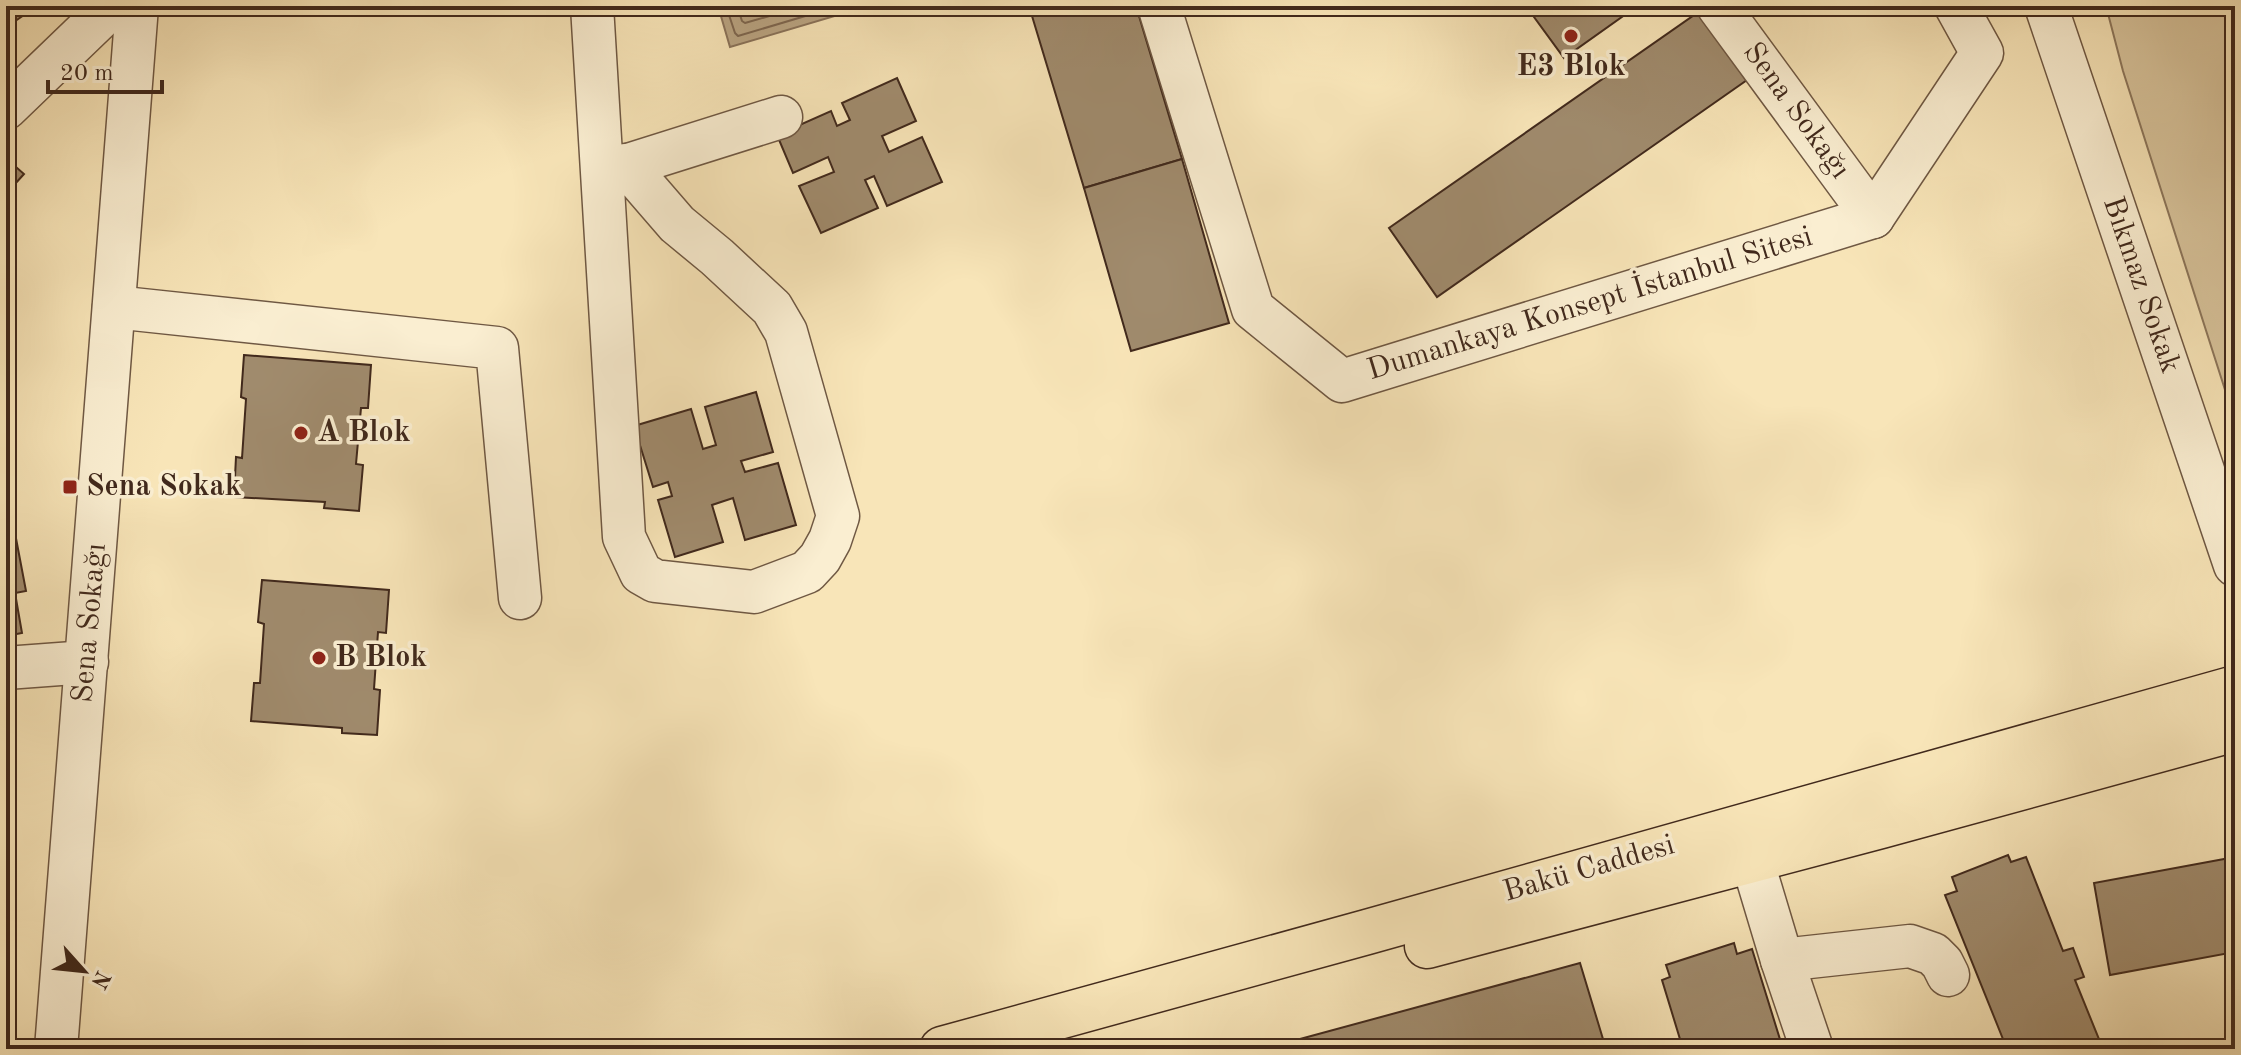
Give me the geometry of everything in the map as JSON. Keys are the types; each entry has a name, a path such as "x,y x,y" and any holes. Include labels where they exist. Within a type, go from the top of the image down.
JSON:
{"main road":[{"name":"Bakü Caddesi","path":"942,1049 2235,688"},
{"name":"Bakü Caddesi","path":"1059,1049 1460,937 2235,729"}],"street":[{"path":"6,108 112,6"},
{"name":"Sena Sokağı","path":"56,1049 137,6"},
{"path":"592,6 614,169 624,537 641,573 655,581 754,592 807,572 830,540 838,516 786,332 772,308 614,169"},
{"name":"Dumankaya Konsept İstanbul Sitesi","path":"1159,6 1253,309 1342,381 1873,217"},
{"name":"Sena Sokağı","path":"1718,6 1873,217"},
{"path":"1873,217 1982,53 1956,6"},
{"name":"Bıkmaz Sokak","path":"2046,6 2235,565"},
{"path":"614,169 781,117"},
{"path":"114,307 497,348 520,598"},
{"path":"6,668 87,662"},
{"path":"1752,860 1812,1049"},
{"path":"1782,960 1910,946 1933,954 1948,975"}],"shaded area":[{"path":"2106,6 2235,6 2235,421 2123,71"}],"water":[{"path":"718,6 865,6 865,7 730,47"}],"building":[{"path":"6,6 37,6 11,24 6,18"},
{"path":"1029,6 1136,6 1182,159 1084,188"},
{"name":"E3 Blok","path":"1526,6 1620,6 1626,14 1564,58"},
{"path":"1700,11 1747,80 1437,297 1389,228"},
{"path":"897,78 916,121 882,136 889,152 922,137 942,182 887,206 874,176 865,180 878,208 821,233 799,186 834,172 828,157 793,173 777,135 831,111 837,126 850,120 842,103"},
{"path":"1182,159 1229,323 1131,351 1084,188"},
{"path":"8,160 24,174 6,194 6,163"},
{"name":"A Blok","path":"244,355 371,365 368,408 361,408 356,464 363,465 359,511 324,508 325,502 234,497 236,457 242,458 246,399 241,397"},
{"path":"756,392 773,452 741,461 745,472 778,463 796,525 745,540 733,498 712,505 723,542 675,557 658,500 672,496 668,482 653,487 634,426 691,409 703,449 716,445 705,407"},
{"path":"11,512 26,591 15,593 22,633 6,636 6,513"},
{"name":"B Blok","path":"262,580 389,590 386,633 378,632 374,689 380,690 377,735 342,733 342,728 251,721 254,683 260,683 264,624 258,622"},
{"path":"2008,855 2011,862 2026,857 2063,951 2073,948 2084,977 2075,980 2103,1049 2007,1049 1945,895 1957,891 1952,877"},
{"path":"2235,857 2235,952 2110,975 2094,883"},
{"path":"1734,943 1737,954 1752,949 1783,1049 1683,1049 1662,980 1670,977 1666,965"},
{"path":"1580,963 1606,1049 1302,1049 1300,1039"}],"place":[{"name":"E3 Blok","path":"1571,36"},
{"name":"A Blok","path":"301,433"},
{"name":"Sena Sokak","path":"70,487"},
{"name":"B Blok","path":"319,658"}]}
